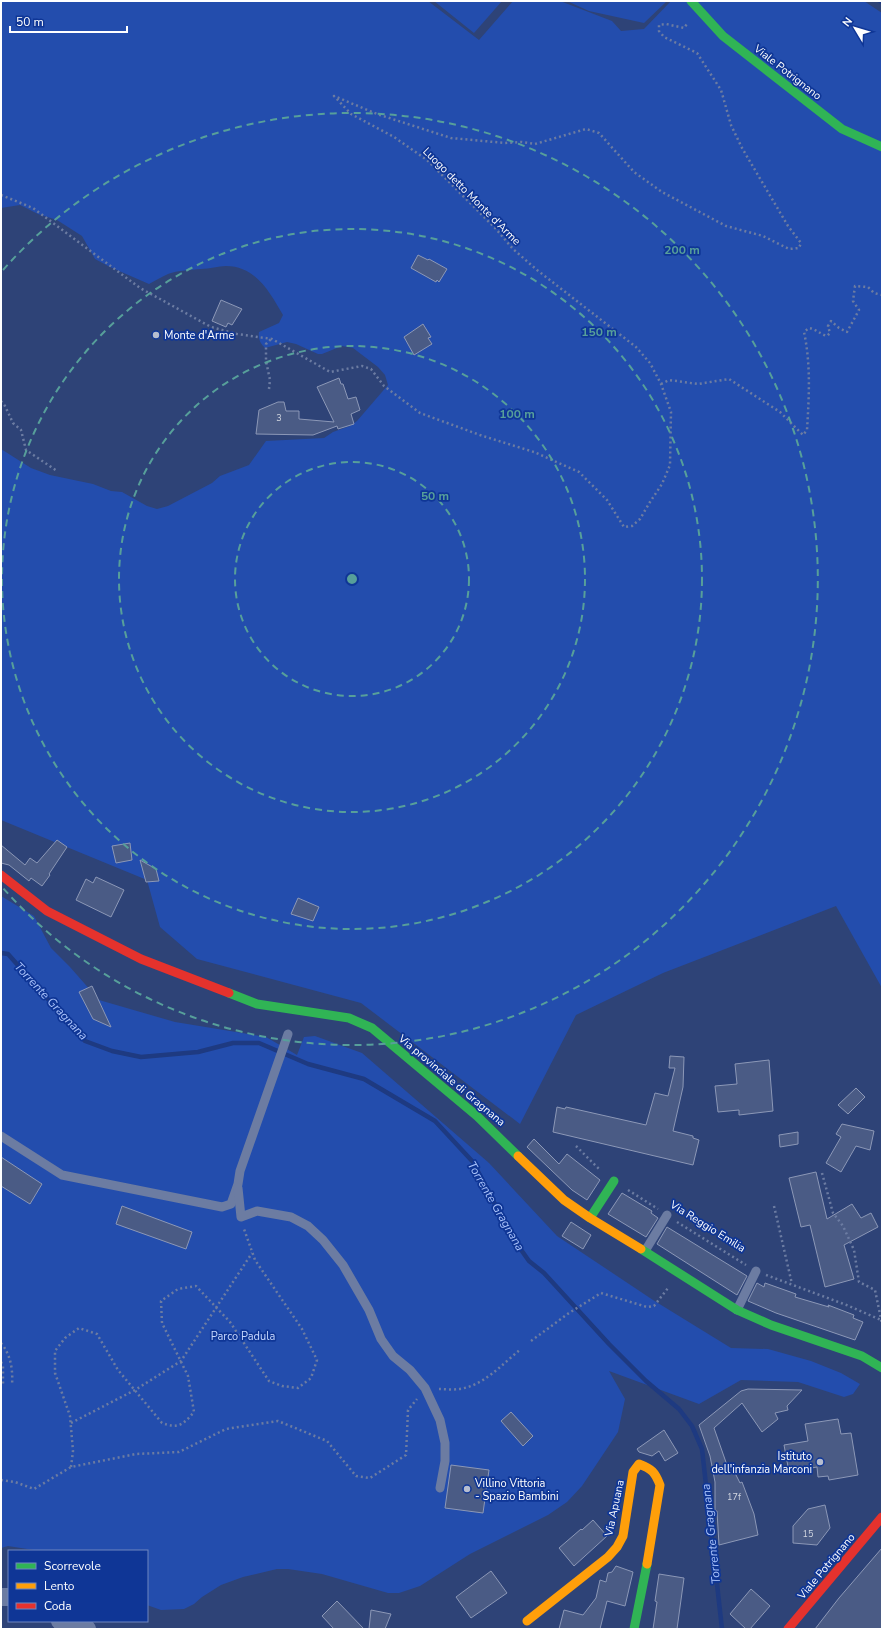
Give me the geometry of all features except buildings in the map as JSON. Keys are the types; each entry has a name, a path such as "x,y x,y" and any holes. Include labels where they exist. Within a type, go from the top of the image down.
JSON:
{"main road":[{"name":"Viale Potrignano","path":"691,1 723,36 842,129 882,147"},
{"name":"Via provinciale di Gragnana","path":"1,875 47,911 141,959 257,1004 349,1018 372,1028 477,1116 564,1200 590,1218 645,1251 737,1310 771,1324 862,1356 882,1368"},
{"path":"590,1218 614,1181"},
{"name":"Via Apuana","path":"527,1621 608,1557 618,1547 623,1536 633,1472 639,1464 650,1468 656,1475 660,1485 652,1541 634,1629"},
{"name":"Viale Potrignano","path":"788,1629 882,1517"}],"street":[{"path":"64,1622 88,1629"}],"lane":[{"path":"1,1136 62,1175 199,1204 222,1207 231,1204 238,1184 240,1171 288,1034"},
{"path":"238,1184 241,1217 258,1211 291,1217 308,1226 323,1240 344,1265 369,1310 381,1339 393,1356 410,1370 425,1388 440,1420 445,1443 445,1461 440,1488"},
{"path":"645,1251 667,1215"},
{"path":"737,1310 756,1271"}],"path":[{"name":"Luogo detto Monte d'Arme","path":"661,384 650,362 636,347 531,265 513,249 496,228 427,160 394,137 350,114 334,96 377,114 451,138 534,144 586,129 599,133 634,172 662,192 726,226 763,236 789,249 799,248 801,243 788,226 742,148 731,125 721,90 701,59 697,53 664,37 659,31 659,25 666,24 684,28 688,25 685,19"},
{"path":"1,195 33,208 140,288 211,327 237,334 272,339 330,372 362,366 371,369 384,386 420,413 480,435 534,452 579,472 607,500 624,527 632,526 640,519 662,484 670,465 671,412 661,384 669,380 698,384 729,379 780,412 803,435 807,430 809,376 808,353 804,332 808,328 814,328 821,334 827,336 830,334 828,326 831,321 839,328 847,332 859,310 853,301 855,286 868,287 874,293 882,295"},
{"path":"269,389 270,380 266,362 266,344 272,339"},
{"path":"1,402 5,406 13,423 21,430 26,450 57,470"},
{"name":"Via Reggio Emilia","path":"576,1146 588,1159 614,1181 756,1271 881,1320"},
{"path":"822,1173 832,1212 843,1226 854,1250 859,1282 875,1290 882,1324"},
{"path":"774,1206 792,1285"},
{"path":"71,1467 73,1451 71,1423 70,1416 54,1373 55,1350 65,1338 79,1328 97,1334 118,1370 162,1423 172,1427 186,1422 194,1412 188,1376 162,1323 161,1301 178,1289 196,1286 230,1322 269,1381 282,1386 298,1388 311,1378 317,1360 314,1353 302,1329 255,1260 241,1217"},
{"path":"71,1423 135,1390 180,1361 252,1253"},
{"path":"531,1341 601,1292 647,1307 654,1306 666,1291 676,1272"},
{"path":"1,1343 6,1349 13,1370 12,1385"},
{"path":"1,1480 15,1482 34,1489 71,1467 136,1454 179,1452 226,1429 278,1421 327,1441 356,1476 370,1478 406,1456 408,1410 425,1388 458,1390 471,1386 483,1380 521,1348"},
{"path":"1,1362 3,1364 3,1384"}],"green space":[{"path":"1,1 428,1 479,40 513,1 560,1 612,21 621,31 644,29 671,1 864,1 882,13 882,988 836,906 663,973 576,1015 520,1124 361,1003 197,959 160,927 147,880 1,820 1,449 31,468 50,475 93,484 111,491 122,492 147,506 157,509 168,506 212,483 220,476 249,465 266,441 324,438 333,432 350,426 357,421 388,385 385,375 378,367 353,348 342,346 322,354 318,354 296,344 287,342 265,348 260,341 259,332 279,323 283,315 261,282 246,271 237,267 220,266 208,269 180,271 168,274 149,284 95,259 82,236 57,220 38,214 20,205 1,208"},
{"path":"434,1 502,1 474,33"},
{"path":"567,1 667,1 644,23 589,11"},
{"name":"Parco Padula","path":"1,896 34,916 51,948 99,1000 175,1022 266,1037 297,1055 304,1037 315,1036 362,1053 489,1163 557,1236 653,1300 731,1348 768,1349 811,1361 841,1373 860,1384 853,1394 844,1397 798,1382 741,1380 699,1404 609,1371 625,1399 618,1432 582,1486 567,1502 548,1515 470,1554 420,1586 399,1593 388,1593 322,1574 288,1569 277,1569 243,1577 221,1585 194,1604 184,1609 161,1610 148,1605 148,1550 34,1550 8,1546 1,1548"}],"waterway":[{"name":"Torrente Gragnana","path":"1,953 8,954 85,1041 112,1051 141,1057 198,1052 233,1043 259,1043 308,1064 364,1079 435,1121 473,1162 512,1237 529,1261 544,1273 609,1344 646,1381 679,1409 692,1426 702,1449 722,1629"}],"traffic: fast":[{"path":"691,1 723,36 842,129 882,147"},
{"path":"229,993 257,1004 349,1018 372,1028 477,1116 518,1156"},
{"path":"590,1218 614,1181"},
{"path":"641,1249 737,1310 771,1325 862,1356 882,1368"},
{"path":"634,1629 647,1564"}],"traffic: slow":[{"path":"518,1156 564,1200 590,1218 641,1249"},
{"path":"527,1621 608,1557 617,1547 623,1536 633,1472 639,1464 652,1472 660,1485 647,1564"}],"traffic: jam":[{"path":"1,875 47,911 141,959 229,993"},
{"path":"788,1629 882,1517"}],"place":[{"name":"Monte d'Arme","path":"156,335"},
{"name":"Istituto dell'infanzia Marconi","path":"820,1462"},
{"name":"Villino Vittoria - Spazio Bambini","path":"467,1489"}]}
